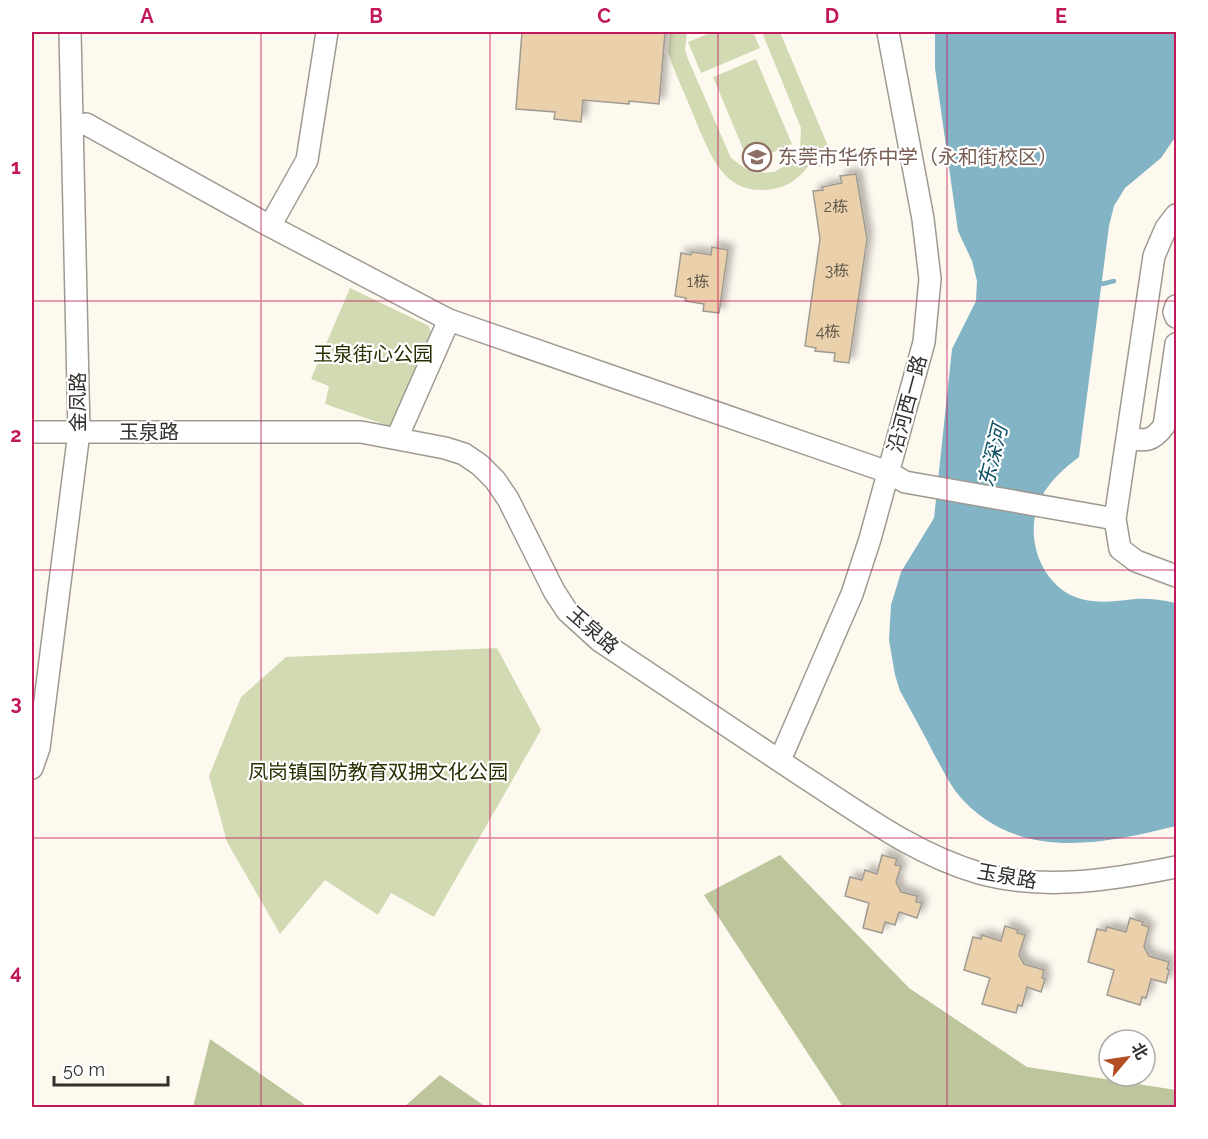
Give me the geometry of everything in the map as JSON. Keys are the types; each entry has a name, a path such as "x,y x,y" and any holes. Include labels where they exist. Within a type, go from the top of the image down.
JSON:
{"street":[{"name":"金凤路","path":"32,768 39,748 79,432 70,32"},
{"path":"270,226 307,160 327,32"},
{"name":"沿河西一路","path":"780,760 852,594 924,342 930,279 924,219 888,32"},
{"path":"86,123 270,226 449,320 888,472 905,482 1115,519"},
{"path":"1176,215 1166,228 1154,256 1115,519 1120,549 1137,561 1176,576"},
{"path":"1176,306 1174,312 1176,317"},
{"path":"397,438 449,320"},
{"path":"1127,438 1145,441 1157,435 1164,426 1176,344"},
{"name":"玉泉路","path":"32,432 361,432 444,447 464,454 480,465 495,480 508,499 554,591 567,611 582,626 600,641 916,849 980,873 1014,880 1055,883 1090,882 1176,867"},
{"path":"1155,568 1176,558"}],"green space":[{"path":"670,32 687,32 685,50 688,59 731,158 755,173 774,172 790,163 800,147 801,128 762,32 780,32 834,160 819,167 814,156 798,178 773,189 757,190 743,187 732,181 715,162 678,79 668,52"},
{"path":"713,32 753,32 760,48 701,73 688,42"},
{"path":"756,59 792,144 749,163 713,77"},
{"name":"玉泉街心公园","path":"350,288 429,326 433,337 392,427 325,404 329,386 311,379"},
{"name":"凤岗镇国防教育双拥文化公园","path":"497,648 541,730 434,917 391,893 378,915 325,880 280,934 227,842 209,776 241,697 286,657"},
{"path":"780,855 909,988 1027,1067 1097,1078 1097,1088 1157,1087 1176,1090 1176,1107 843,1107 704,895"},
{"path":"210,1039 308,1107 193,1107"},
{"path":"440,1075 486,1107 404,1107"}],"water":[{"name":"东深河","path":"935,32 1176,32 1176,136 1161,158 1125,188 1114,206 1109,226 1079,457 1061,472 1045,491 1038,505 1034,533 1040,561 1047,574 1067,593 1081,599 1095,601 1145,599 1176,603 1176,826 1114,839 1056,843 1029,838 1003,829 978,814 956,792 900,691 895,675 889,640 891,605 901,572 934,518 952,349 976,301 977,281 972,261 958,231 935,68"}],"building":[{"path":"522,32 665,33 659,104 583,100 581,122 554,119 555,112 516,109"},
{"path":"856,174 867,239 849,363 834,361 835,353 815,351 816,348 805,346 820,239 813,191 842,183 840,176"},
{"path":"712,247 728,250 719,313 703,311 704,304 685,301 686,298 675,296 681,253 711,255"},
{"path":"882,855 897,859 895,865 901,866 896,882 901,892 917,896 916,902 922,903 917,918 899,912 895,925 885,922 882,933 863,928 869,903 845,896 850,877 862,880 865,870 877,874"},
{"path":"1130,918 1143,922 1142,925 1149,927 1144,947 1149,956 1169,962 1166,983 1151,979 1146,998 1142,997 1140,1005 1107,995 1114,970 1088,962 1097,929 1106,931 1107,927 1126,932"},
{"path":"1005,926 1025,935 1019,955 1024,964 1044,970 1042,978 1045,979 1041,992 1027,987 1022,1006 1018,1005 1016,1013 982,1004 990,978 964,970 973,937 981,939 982,935 1001,941"}],"waterway":[{"path":"1096,282 1102,284 1114,281"}],"place":[{"name":"东莞市华侨中学（永和街校区）","path":"757,157"}]}
